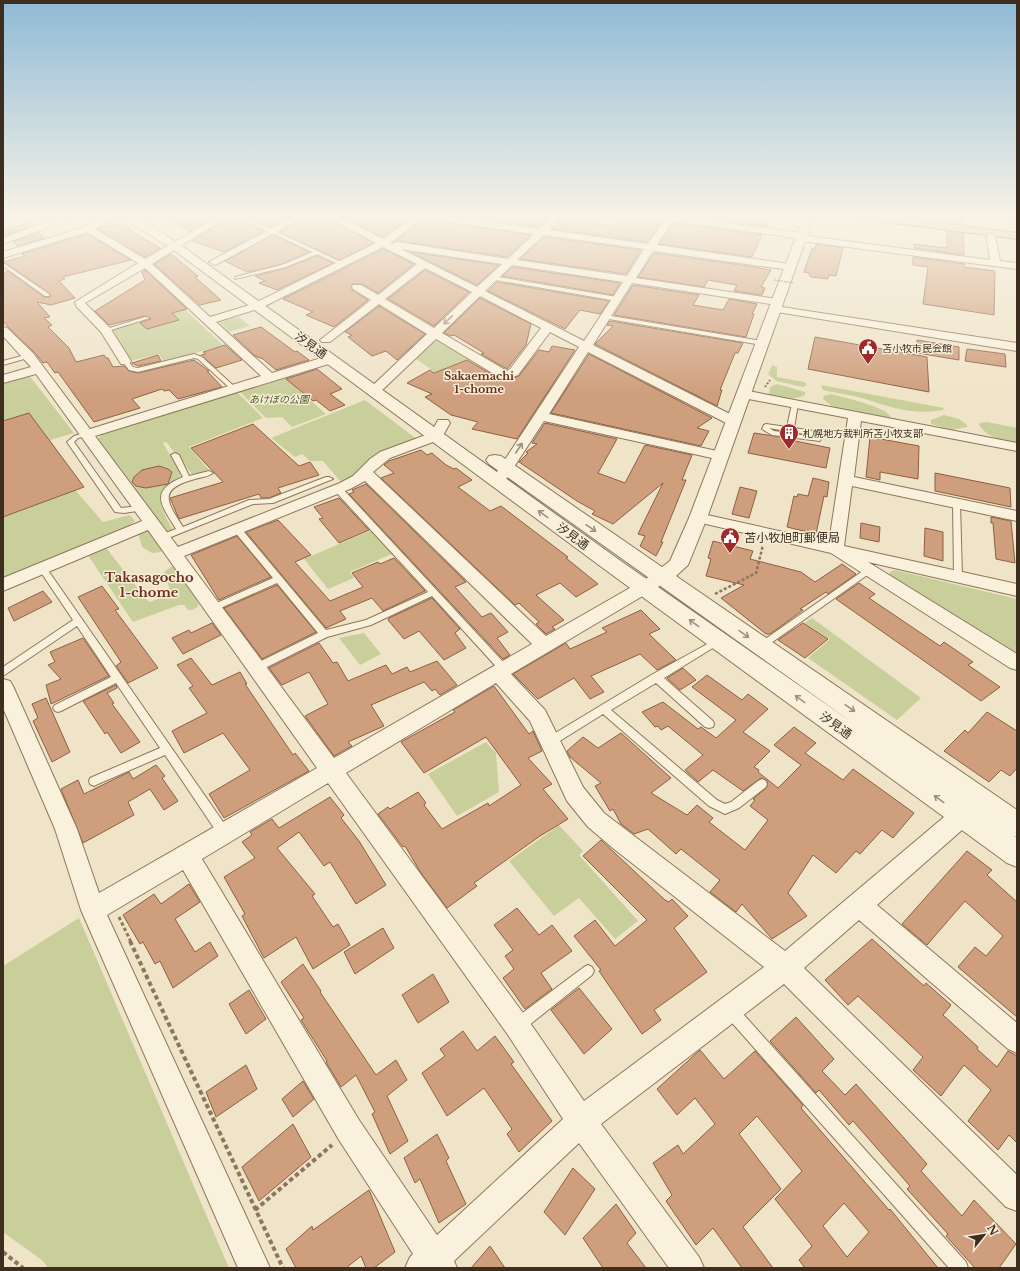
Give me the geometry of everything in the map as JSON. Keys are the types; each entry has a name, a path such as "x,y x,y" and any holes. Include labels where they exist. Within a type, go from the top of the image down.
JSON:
{"street":[{"path":"125,275 80,302 80,304 106,330 125,361"},
{"path":"159,275 270,378"},
{"name":"汐見通","path":"224,275 263,303 331,360 379,386"},
{"name":"汐見通","path":"234,275 263,303 326,340 379,386 502,475 644,588 718,641 971,808 1015,819"},
{"path":"208,321 263,303 319,275"},
{"path":"326,340 409,275"},
{"path":"447,275 733,421"},
{"path":"379,386 495,275"},
{"path":"598,275 1017,347"},
{"path":"502,475 632,275"},
{"path":"102,905 644,588 678,565 698,518 787,275"},
{"path":"357,287 508,375 514,372 548,326"},
{"path":"5,334 30,356 161,531 213,608 517,1026 581,1121 688,1268"},
{"path":"87,434 331,360"},
{"path":"3,379 39,369"},
{"path":"743,394 1017,447"},
{"path":"541,416 721,456"},
{"path":"836,549 855,416"},
{"path":"3,585 42,568 161,531 237,529 333,484 358,479 375,462 385,455 440,430"},
{"path":"365,473 545,646"},
{"name":"汐見通","path":"502,475 662,577 761,646 971,808 996,839 1017,854"},
{"path":"846,480 1017,516"},
{"path":"698,518 1017,590"},
{"path":"836,549 1017,663"},
{"path":"501,671 538,716 575,794 596,820 622,842 785,967 1017,1196"},
{"path":"3,686 66,829 102,905 254,1268"},
{"path":"187,855 349,1130 432,1265 581,1121 785,967 860,905 971,808"},
{"path":"996,839 1015,819"},
{"path":"860,905 1017,1040"}],"lane":[{"path":"19,275 47,295"},
{"path":"238,278 248,275"},
{"path":"492,278 617,299"},
{"path":"605,317 762,343"},
{"path":"106,330 147,318"},
{"path":"3,363 30,356"},
{"path":"125,361 131,368 138,370 194,356 200,358 234,389"},
{"path":"790,429 795,404"},
{"path":"769,425 790,429 817,434 819,436 818,440 772,433 765,429 766,426 769,425"},
{"path":"87,434 76,436 70,442 118,510 124,511 161,531 252,502 270,501 333,484 501,671"},
{"path":"175,455 187,478"},
{"path":"161,531 166,508 164,498 169,487 187,478 209,473"},
{"path":"956,503 958,576"},
{"path":"237,529 324,634"},
{"path":"42,568 224,833"},
{"path":"761,646 870,569"},
{"path":"213,608 278,579"},
{"path":"256,668 324,634 368,623 432,593"},
{"path":"3,672 78,621"},
{"path":"551,742 605,710 656,677 718,641"},
{"path":"656,677 709,724"},
{"path":"58,708 117,678"},
{"path":"605,710 713,803 725,809 734,806 762,784"},
{"path":"94,781 167,750"},
{"path":"517,1026 588,971"},
{"path":"730,1009 960,1268"}],"path":[{"path":"774,280 794,283"},
{"path":"699,603 756,573 766,533"},
{"path":"102,905 283,1268"},
{"path":"255,1210 349,1130"},
{"path":"3,1252 23,1268"}],"green space":[{"path":"181,306 223,345 164,362 159,354 130,361 113,330 154,318"},
{"path":"239,317 250,326 229,332 219,322"},
{"path":"437,340 469,359 435,372 416,359 432,341"},
{"path":"772,365 777,367 777,377 804,382 807,384 803,387 776,381 768,374"},
{"path":"28,374 74,433 50,440 84,487 75,490 103,522 130,515 135,521 129,526 3,579 3,382"},
{"name":"あけぼの公園","path":"292,375 303,385 296,388 326,414 292,427 282,417 266,418 240,392"},
{"path":"777,384 805,392 805,395 796,398 783,398 769,395 770,387"},
{"path":"821,385 944,408 943,410 922,412 903,410 856,396 823,390"},
{"path":"236,391 263,418 189,447 210,471 192,474 166,442 163,443 180,472 180,476 166,486 162,493 162,509 173,529 166,532 98,439 104,431"},
{"path":"831,394 874,406 888,414 891,418 833,407 823,399 824,396"},
{"path":"365,400 418,440 372,459 355,474 341,482 323,461 310,461 302,454 295,457 271,438"},
{"path":"944,415 959,419 967,425 967,427 952,430 931,424 931,420"},
{"path":"987,422 1017,428 1017,443 991,436 979,425 980,423"},
{"path":"148,530 162,549 161,552 152,553 142,547 138,533"},
{"path":"372,530 394,553 350,572 354,578 328,589 304,559"},
{"path":"104,547 150,602 171,593 164,572 172,566 175,567 198,603 198,607 188,610 184,605 179,605 133,622 87,554"},
{"path":"895,570 1017,599 1017,657 889,576 890,572"},
{"path":"812,618 921,698 897,720 808,658 830,639 804,623"},
{"path":"364,633 381,654 360,665 339,638"},
{"path":"486,742 496,753 499,792 457,816 428,774"},
{"path":"559,825 583,851 579,855 638,921 615,939 579,898 554,916 509,861"},
{"path":"79,918 229,1268 48,1268 43,1261 3,1232 3,966"}],"building":[{"path":"3,275 14,275 44,297 50,297 50,294 23,275 70,275 63,277 65,279 59,281 75,298 51,305 37,302 50,317 44,318 52,325 48,327 69,348 76,362 104,355 108,358 113,367 124,366 129,371 138,373 194,360 209,371 207,371 222,387 178,399 169,390 164,391 162,389 132,399 140,408 94,422 58,372 55,373 47,362 43,363 3,321"},
{"path":"143,275 151,275 187,309 172,313 179,320 147,329 140,323 151,319 145,316 109,325 95,311 145,280"},
{"path":"167,275 197,275 195,277 221,300 200,305"},
{"path":"307,275 277,290 259,283 265,281 255,276"},
{"path":"330,275 400,275 378,293 362,284 352,284 352,290 368,300 334,327 306,315 313,312 283,299"},
{"path":"418,275 436,275 469,292 434,326 388,299"},
{"path":"457,275 488,275 477,285"},
{"path":"569,275 620,283 613,295 502,276"},
{"path":"639,275 768,275 761,287 765,288 762,295 734,291 737,285 708,280 704,287 638,277"},
{"path":"809,275 829,275 828,279 811,277"},
{"path":"927,275 995,275 994,315 923,304"},
{"path":"497,282 609,301 600,314 580,310 565,329 488,291"},
{"path":"633,285 699,295 693,305 723,310 729,299 757,304 752,314 754,314 746,337 614,315"},
{"path":"480,298 531,324 526,345 507,369 481,354 484,353 454,335 451,336 444,333"},
{"path":"379,306 425,334 397,360 386,351 372,356 348,337 352,335 345,332"},
{"path":"610,321 743,343 738,353 735,353 720,390 722,390 717,406 595,344 613,326 607,325"},
{"path":"261,327 295,352 297,351 309,360 276,370 263,359 255,356 233,335"},
{"name":"苫小牧市民会館","path":"815,337 927,357 929,392 808,369"},
{"path":"917,340 959,347 959,360 917,353"},
{"path":"225,345 242,360 216,368 201,355 206,354 203,352"},
{"path":"552,346 575,350 517,439 472,429 478,422 451,415 425,397 432,394 407,383 430,370 434,373 467,360 498,378 509,380 519,376 539,350 549,352"},
{"path":"967,349 1005,354 1006,367 965,361"},
{"path":"589,354 712,418 697,428 709,431 701,446 551,413"},
{"path":"158,355 161,361 138,366 132,363"},
{"path":"317,369 342,389 330,394 345,405 330,411 316,400 313,401 286,379"},
{"path":"29,413 84,487 3,517 3,421"},
{"path":"545,423 617,439 598,473 625,483 645,445 692,455 682,480 686,480 661,542 663,542 656,556 640,546 645,536 638,534 663,483 613,524 592,514 595,511 577,501 519,462 528,453 526,452 537,444 532,443"},
{"path":"253,424 299,466 310,462 319,475 278,488 281,493 269,498 261,498 259,494 179,519 170,498 223,482 191,448"},
{"name":"札幌地方裁判所苫小牧支部","path":"754,433 795,439 795,441 830,448 826,468 748,453"},
{"path":"870,437 919,446 918,479 880,472 880,480 866,477"},
{"path":"421,450 427,455 432,453 446,465 454,469 456,468 472,480 458,487 490,511 501,506 568,557 566,558 598,584 576,597 560,583 536,595 564,620 552,627 555,629 546,634 536,624 539,622 519,603 515,605 381,478 394,473 384,465 389,461"},
{"path":"159,466 172,472 168,484 146,488 136,486 132,482 134,477 142,470"},
{"path":"935,473 1010,488 1011,507 935,491"},
{"path":"813,478 829,482 827,497 824,496 816,534 787,527 794,496 797,497 798,494 808,496"},
{"path":"366,484 466,582 455,587 482,617 491,613 508,632 497,638 510,655 503,659 349,494 354,492 352,490"},
{"path":"740,487 757,491 749,518 732,514"},
{"path":"339,498 369,530 339,543 319,519 323,518 314,507"},
{"path":"991,517 1011,521 1015,563 996,559 993,523 991,523"},
{"path":"278,520 311,555 295,562 330,601 363,587 352,573 378,562 380,564 394,558 425,591 383,611 372,598 340,611 346,619 326,628 246,532"},
{"path":"861,523 880,527 879,542 860,538"},
{"path":"925,528 943,532 943,561 924,556"},
{"path":"237,536 271,577 219,600 191,555"},
{"path":"713,541 753,551 750,559 801,572 815,582 842,564 856,574 828,594 826,592 800,609 803,610 770,634 766,634 721,598 744,585 706,576 711,559 708,558"},
{"path":"859,583 875,594 869,598 940,646 944,642 973,662 968,665 1000,687 981,701 836,599"},
{"path":"277,585 316,632 262,659 224,608"},
{"path":"102,586 119,609 115,610 158,668 128,683 116,666 121,662 78,597"},
{"path":"43,591 52,602 14,621 8,608"},
{"path":"432,598 460,629 455,633 466,648 444,660 419,631 404,639 388,620 389,618"},
{"path":"641,610 660,629 649,634 676,660 657,670 640,654 591,676 604,692 590,699 574,678 538,699 513,674 566,643 570,649 607,632 602,628"},
{"path":"212,623 221,635 183,654 172,638 189,630 191,633"},
{"path":"803,623 828,639 805,658 778,640"},
{"path":"83,638 109,676 51,704 46,685 61,679 48,665 55,662 50,652"},
{"path":"319,643 333,663 337,662 348,681 386,665 392,674 407,667 410,672 437,661 457,685 440,695 435,689 432,691 424,682 371,705 384,726 348,742 352,746 334,756 305,716 328,704 309,672 282,685 269,668"},
{"path":"191,658 212,685 240,672 247,684 245,684 293,755 295,753 309,771 224,818 209,794 250,770 223,733 184,753 172,731 207,713 189,688 193,686 177,665"},
{"path":"683,668 696,680 680,690 667,678"},
{"path":"707,675 742,700 748,694 768,709 743,732 770,751 754,767 778,788 801,765 774,745 794,727 816,743 805,753 843,780 853,769 914,813 893,838 882,830 860,854 856,851 836,873 813,855 788,893 807,916 772,939 742,904 736,912 710,892 720,880 681,849 676,854 648,829 634,834 621,824 613,809 610,811 595,786 601,783 570,757 567,751 583,737 598,748 621,733 671,778 651,793 687,815 697,805 713,818 709,822 745,850 768,820 750,806 755,800 753,799 767,787 767,781 761,778 743,791 713,770 698,782 685,770 703,755 668,726 661,730 658,726 655,727 642,712 663,702 698,729 701,727 716,738 736,720 692,687"},
{"path":"116,685 117,688 107,693 114,703 112,704 140,742 121,753 107,732 105,734 83,701"},
{"path":"494,686 529,734 533,731 542,751 528,758 552,784 543,789 568,819 540,836 474,883 477,886 447,908 421,873 405,846 403,847 378,814 388,807 390,809 418,792 426,803 424,805 442,829 488,803 489,806 521,785 486,737 424,773 401,742 455,712 453,710"},
{"path":"46,698 70,752 52,762 33,721 38,718 32,704"},
{"path":"987,712 1017,731 1017,768 1010,776 1001,770 989,782 944,751 965,730 968,733"},
{"path":"156,765 165,776 162,778 178,801 164,810 150,789 128,802 134,815 83,843 61,789 78,780 84,794 129,772 133,779"},
{"path":"330,797 344,815 341,818 359,841 386,885 356,904 330,862 324,866 299,832 277,848 315,894 312,896 333,927 338,924 350,945 313,969 296,937 264,958 242,916 245,914 224,877 255,858 242,842 252,835 250,832 272,819 279,828"},
{"path":"601,840 665,900 669,902 672,899 688,916 674,928 707,972 654,1010 661,1020 642,1034 599,971 601,970 574,936 595,920 615,946 647,920 583,856"},
{"path":"967,851 992,870 987,875 1017,902 1017,1017 958,967 975,947 986,956 1003,936 965,901 927,945 902,924"},
{"path":"189,884 200,902 175,919 195,952 210,942 218,956 173,988 160,961 155,964 143,942 140,944 123,915 154,894 161,904"},
{"path":"517,908 539,935 552,925 572,951 541,973 552,989 525,1009 503,978 514,969 505,956 513,950 494,925"},
{"path":"383,928 394,948 355,974 344,952"},
{"path":"872,939 924,986 926,983 951,1005 943,1015 978,1047 977,1049 997,1067 1008,1051 1017,1056 1017,1143 1009,1135 998,1150 968,1121 991,1090 964,1065 941,1096 913,1070 923,1057 858,996 848,1005 825,980"},
{"path":"303,964 376,1075 396,1060 407,1080 387,1096 408,1141 390,1154 372,1114 375,1112 356,1075 341,1087 326,1062 327,1061 301,1020 304,1018 281,982"},
{"path":"433,974 449,1002 418,1023 402,995"},
{"path":"579,988 612,1029 584,1054 551,1010"},
{"path":"249,990 266,1019 246,1034 229,1004"},
{"path":"796,1017 834,1059 822,1071 845,1095 856,1084 927,1164 921,1171 962,1216 974,1200 1016,1244 999,1268 975,1268 946,1236 948,1234 907,1189 910,1186 853,1121 849,1125 819,1090 816,1093 770,1041"},
{"path":"463,1031 477,1051 495,1036 514,1062 511,1064 552,1121 519,1152 507,1134 512,1129 484,1088 447,1116 422,1073 445,1056 440,1049"},
{"path":"700,1050 724,1079 755,1051 803,1105 801,1108 889,1210 890,1209 938,1268 805,1268 799,1260 812,1246 775,1199 802,1171 757,1116 739,1134 781,1189 743,1227 773,1268 742,1268 713,1228 696,1245 666,1201 672,1195 653,1163 678,1145 683,1154 715,1124 695,1098 677,1115 657,1089","holes":["844,1203 869,1232 847,1257 823,1226"]},
{"path":"246,1065 257,1089 216,1117 206,1092"},
{"path":"303,1081 314,1099 293,1117 282,1099"},
{"path":"293,1124 311,1157 259,1201 242,1167"},
{"path":"437,1134 449,1158 446,1161 466,1204 439,1223 420,1179 415,1183 404,1158"},
{"path":"573,1168 595,1189 565,1235 544,1212"},
{"path":"369,1190 395,1252 374,1268 366,1268 361,1256 346,1268 296,1268 286,1249 312,1226 313,1230"},
{"path":"616,1204 636,1233 627,1243 646,1268 603,1268 583,1238"},
{"path":"490,1246 505,1268 471,1268"}],"place":[{"name":"苫小牧市民会館","path":"868,365"},
{"name":"札幌地方裁判所苫小牧支部","path":"789,450"},
{"name":"苫小牧旭町郵便局","path":"730,554"}],"district":[{"name":"Sakaemachi 1-chome","path":"479,382"},
{"name":"Takasagocho 1-chome","path":"149,584"}]}
